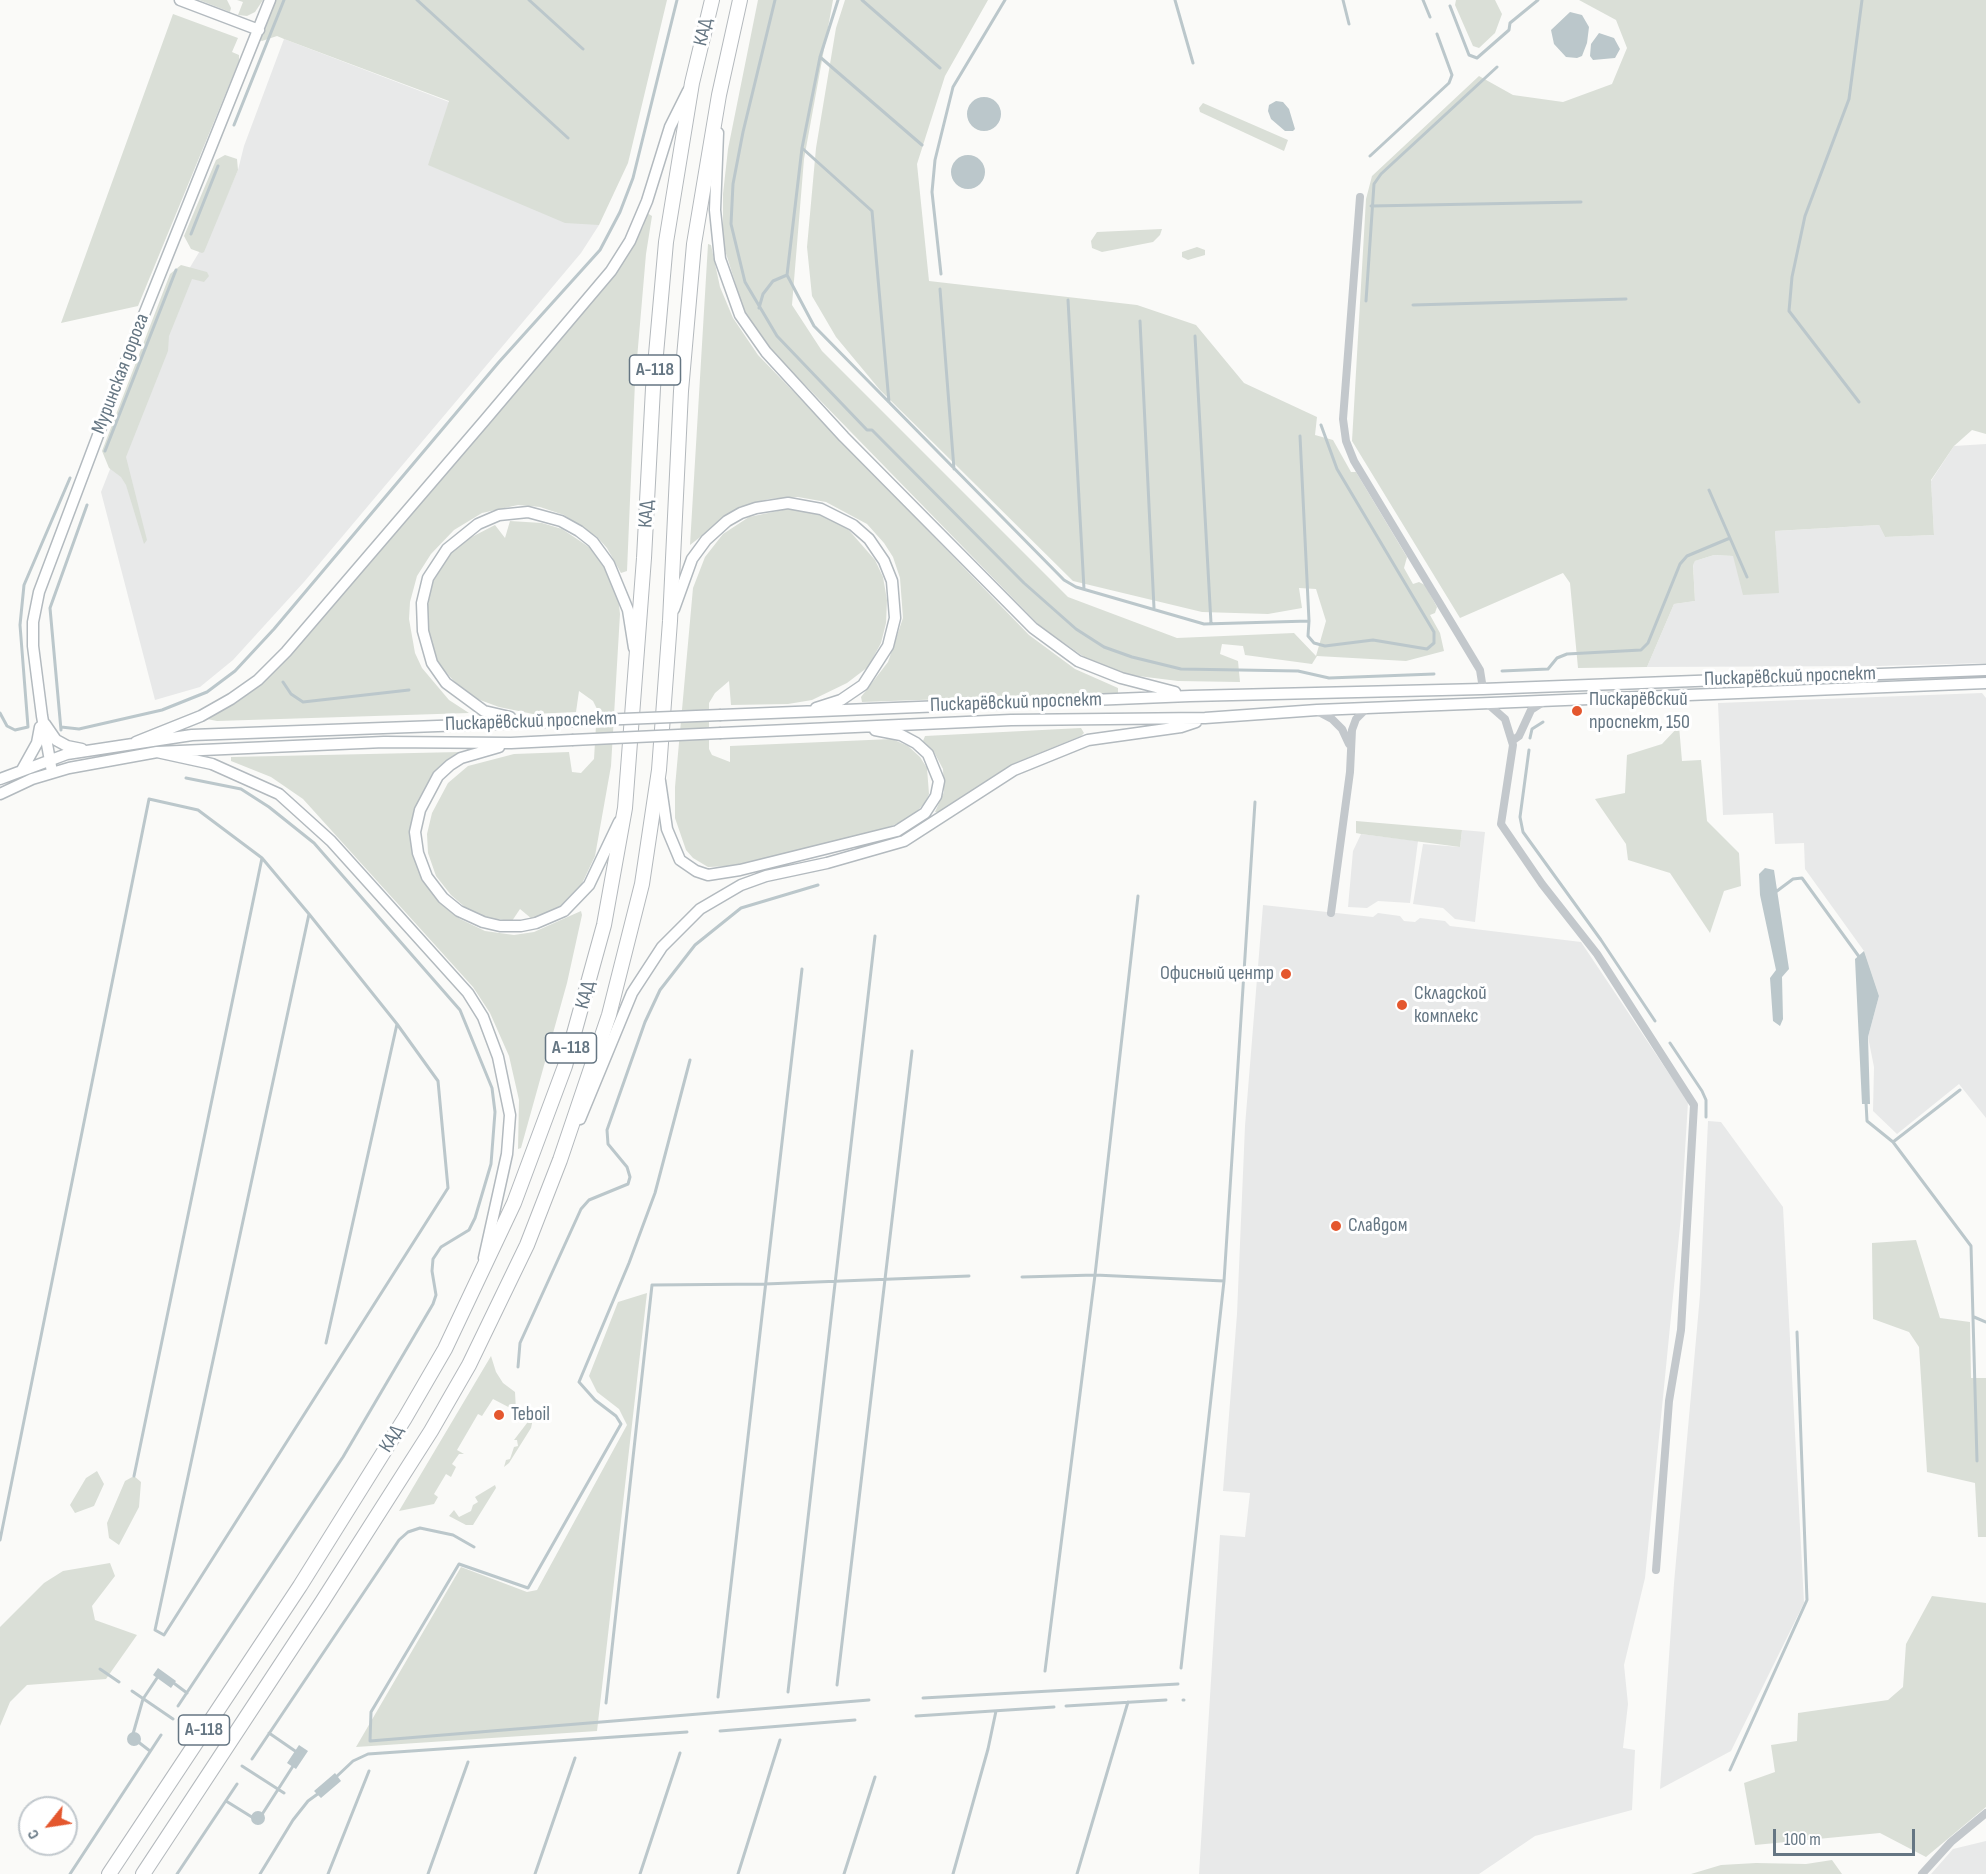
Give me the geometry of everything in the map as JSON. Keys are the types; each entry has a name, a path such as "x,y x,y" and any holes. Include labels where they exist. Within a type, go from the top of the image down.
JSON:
{"highway":[{"name":"КАД","path":"108,1874 300,1586 399,1428 445,1349 514,1203 565,1066 604,925 625,808 666,242 692,83 711,0"},
{"name":"КАД","path":"143,1874 431,1431 503,1299 560,1160 622,970 642,884 659,770 670,621 681,391 690,289 705,169 740,0"}],"main road":[{"path":"180,0 259,30"},
{"name":"Муринская дорога","path":"52,772 33,646 33,622 39,592 135,337 270,0"},
{"path":"136,742 201,716 258,680 286,652 611,271 630,241 647,201 670,128 692,83"},
{"path":"719,95 715,210 720,259 740,315 766,352 844,436 1033,628 1078,661 1120,678 1190,696"},
{"path":"670,621 692,559 706,540 727,521 741,513 756,507 788,503 810,506 841,518 862,531 877,549 892,581 895,618 888,646 863,685 841,700 819,707 787,712"},
{"path":"531,721 492,714 466,700 446,683 426,650 421,617 423,590 447,549 478,524 506,514 539,514 561,521 592,542 609,564 628,610 635,659"},
{"name":"Пискарёвский проспект","path":"49,760 88,750 192,735 1190,696 1483,689 1986,670"},
{"name":"Пискарёвский проспект","path":"52,772 106,759 157,752 384,742 511,743 1011,720 1205,718 1317,711 1986,683"},
{"path":"42,716 56,740 67,746 88,750"},
{"path":"22,770 37,743 42,716"},
{"path":"560,1160 632,993 662,947 700,909 741,885 766,876 827,863 904,841 1014,770 1088,740 1181,727 1205,718"},
{"path":"659,770 667,829 680,860 696,871 708,875 740,870 897,831 925,813 936,796 939,781 928,754 916,743 901,735 860,726"},
{"path":"511,743 461,758 450,765 438,776 420,810 415,831 418,853 424,869 442,898 459,911 483,922 500,926 521,926 536,923 564,911 589,885 625,808"},
{"path":"157,752 212,764 255,781 279,794 306,815 468,993 483,1017 498,1057 510,1115 502,1182 480,1276"},
{"path":"0,779 49,760"},
{"path":"0,794 52,772"}],"street":[{"path":"1360,197 1343,419 1346,441 1354,461 1480,670 1483,689"},
{"path":"1512,741 1519,736 1531,710 1542,703"},
{"path":"1489,705 1505,719 1512,741 1501,824 1542,885 1597,954 1694,1105 1681,1330 1669,1401 1656,1570"},
{"path":"1331,913 1350,772 1350,746 1356,719 1366,709"},
{"path":"1317,711 1342,729 1350,746"},
{"path":"1922,1874 1951,1842 1986,1813"}],"shaded area":[{"path":"199,0 227,0 231,8 230,12"},
{"path":"237,0 263,0 255,12 247,16 238,15 243,2"},
{"path":"275,0 667,0 628,163 599,225 565,223 428,165 449,101 277,36 259,40"},
{"path":"758,0 833,0 804,159 792,305 822,351 1068,597 1177,638 1294,633 1316,656 1326,621 1316,589 1299,588 1302,608 1268,614 1202,612 1073,581 880,390 836,337 812,296 807,247 816,148 836,28 845,0 988,0 945,76 917,164 929,281 1137,305 1196,325 1244,383 1317,417 1315,435 1333,440 1351,472 1356,472 1407,557 1404,568 1413,584 1419,582 1425,585 1437,607 1435,613 1430,615 1440,633 1444,651 1406,661 1317,656 1312,664 1245,655 1243,646 1222,644 1220,654 1238,661 1240,682 1178,681 1122,674 1087,659 1040,626 771,350 745,314 723,244 723,194 728,149"},
{"path":"1456,0 1495,0 1502,14 1495,33 1479,48 1473,46 1455,5"},
{"path":"1579,0 1986,0 1986,434 1972,430 1954,446 1931,480 1934,535 1885,537 1879,525 1775,531 1779,593 1743,595 1733,556 1714,555 1695,561 1693,565 1695,601 1674,604 1647,667 1578,668 1570,583 1563,573 1460,618 1352,441 1366,199 1372,176 1479,76 1513,95 1563,102 1612,84 1627,48 1616,20"},
{"path":"1570,12 1582,15 1589,27 1587,43 1582,56 1577,58 1566,57 1554,44 1551,30"},
{"path":"173,14 238,38 232,52 239,55 239,61 138,306 61,323"},
{"path":"1599,33 1614,38 1620,49 1615,58 1593,60 1590,56 1591,44"},
{"path":"284,39 449,102 599,225 581,253 304,582 233,660 200,687 155,700 101,492 189,269 210,234 238,170 244,146"},
{"path":"984,97 996,102 1001,114 996,126 984,131 972,126 967,114 972,102"},
{"path":"1276,101 1283,102 1289,109 1295,129 1293,131 1285,131 1271,119 1268,111 1269,105"},
{"path":"1203,103 1288,140 1284,151 1200,112 1199,108"},
{"path":"225,155 237,159 238,170 202,253 191,249 184,236 216,160"},
{"path":"968,155 980,160 985,172 980,184 968,189 956,184 951,172 956,160"},
{"path":"647,213 652,216 646,254 635,382 627,571 621,573 607,548 597,537 564,515 540,507 518,505 482,513 454,530 431,554 417,576 410,602 409,619 415,653 422,668 449,700 469,713 217,721 207,719 255,688 478,435 619,268 643,227"},
{"path":"1162,229 1153,242 1102,252 1092,248 1091,241 1097,232"},
{"path":"708,244 711,245 720,287 733,318 758,355 1029,635 1075,669 1118,688 1118,693 862,702 861,697 888,662 903,618 900,578 893,557 867,524 826,502 798,497 769,499 739,507 690,545"},
{"path":"1197,247 1205,250 1205,255 1188,260 1182,257 1182,252"},
{"path":"181,265 207,272 209,276 204,282 192,279 169,336 168,351 126,457 147,540 144,544 126,485 121,477 109,468 102,451 170,274"},
{"path":"1986,444 1986,663 1647,667 1674,604 1695,601 1693,564 1695,561 1714,555 1733,556 1778,593 1775,531 1879,525 1885,537 1934,535 1931,481 1954,446"},
{"path":"792,508 830,516 847,528 875,560 883,577 887,600 886,623 881,643 868,667 847,683 812,700 788,704 731,705 729,681 715,693 709,703 709,749 712,755 730,762 730,746 892,739 908,746 920,757 927,768 929,794 925,803 912,816 892,826 838,842 733,866 708,867 693,858 686,850 675,818 675,787 693,588 705,557 723,534 749,517"},
{"path":"510,521 542,523 562,529 592,549 607,569 618,596 620,614 611,766 595,856 578,892 567,902 552,912 532,919 520,909 512,921 488,918 466,908 451,895 436,876 428,853 427,834 432,813 448,783 468,766 514,754 569,752 572,772 581,773 594,759 597,709 593,701 579,691 576,712 533,714 499,707 480,700 461,689 436,661 428,630 428,605 432,581 449,555 464,541 495,525 505,538"},
{"path":"1982,693 1986,698 1986,1118 1959,1084 1897,1134 1873,1111 1874,1067 1868,1037 1879,996 1864,951 1805,869 1804,843 1775,844 1773,813 1723,815 1718,703"},
{"path":"1679,726 1682,761 1701,760 1707,821 1739,853 1741,886 1724,891 1710,933 1670,873 1628,860 1626,844 1595,799 1625,793 1627,755 1662,744"},
{"path":"1081,728 1084,733 1081,736 1015,763 941,812 935,812 944,792 943,769 934,752 923,741 925,736"},
{"path":"460,752 462,754 417,811 424,881 442,905 460,919 485,931 514,935 534,932 581,911 582,915 567,983 521,1148 518,1149 519,1100 509,1056 490,1013 473,987 303,799 271,777 231,761 231,757"},
{"path":"1356,821 1462,830 1460,847 1356,833"},
{"path":"1462,830 1485,832 1475,922 1455,919 1443,908 1413,904 1423,844 1460,847"},
{"path":"1361,834 1418,841 1410,903 1378,901 1367,908 1348,907 1353,851"},
{"path":"1765,868 1774,870 1789,969 1782,977 1783,1019 1780,1026 1773,1021 1770,978 1776,970 1760,895 1759,874"},
{"path":"1263,905 1373,917 1378,913 1400,916 1404,921 1415,922 1420,918 1445,921 1450,926 1581,942 1688,1102 1681,1216 1645,1578 1624,1665 1628,1704 1623,1748 1635,1750 1632,1810 1535,1836 1479,1874 1199,1874 1220,1535 1245,1537 1250,1493 1223,1491 1237,1314 1245,1126"},
{"path":"1864,951 1879,996 1868,1037 1870,1104 1862,1104 1855,959"},
{"path":"1708,1121 1721,1122 1783,1207 1804,1603 1731,1751 1660,1789 1674,1583 1700,1295"},
{"path":"1916,1240 1940,1318 1970,1322 1971,1378 1986,1378 1986,1537 1978,1537 1975,1483 1927,1472 1919,1347 1909,1332 1873,1319 1872,1243"},
{"path":"647,1293 597,1731 356,1747 461,1567 527,1592 537,1590 627,1425 619,1409 597,1392 589,1376 618,1302"},
{"path":"491,1356 496,1372 503,1383 515,1392 516,1411 493,1399 482,1416 478,1414 457,1450 464,1454 459,1454 452,1464 456,1467 451,1477 446,1474 434,1494 438,1497 434,1504 399,1511"},
{"path":"531,1408 533,1419 531,1428 509,1463 504,1467 514,1447 518,1446 517,1440 514,1440 527,1423 527,1410"},
{"path":"97,1471 104,1484 94,1506 75,1513 70,1505 86,1478"},
{"path":"134,1476 141,1482 139,1507 119,1545 109,1538 107,1523 125,1481"},
{"path":"495,1485 496,1488 473,1525 466,1525 449,1516 454,1510 459,1517 471,1511 473,1505 478,1502 475,1497"},
{"path":"110,1563 115,1576 92,1606 95,1620 137,1635 106,1679 27,1685 10,1702 0,1726 0,1627 44,1583 63,1571"},
{"path":"1932,1596 1986,1603 1986,1807 1926,1857 1880,1833 1755,1845 1744,1783 1775,1772 1771,1745 1797,1741 1798,1713 1888,1700 1903,1687 1906,1644"},
{"path":"158,1668 176,1681 171,1688 153,1675"},
{"path":"134,1732 139,1734 141,1739 139,1744 134,1746 129,1744 127,1739 129,1734"},
{"path":"299,1745 308,1751 296,1769 287,1763"},
{"path":"335,1773 341,1781 321,1798 314,1791"},
{"path":"258,1811 263,1813 265,1818 263,1823 258,1825 253,1823 251,1818 253,1813"},
{"path":"1986,1841 1986,1874 1931,1874 1953,1849"},
{"path":"1832,1860 1842,1874 1691,1874 1721,1865 1806,1864"}],"waterway":[{"path":"234,125 284,0"},
{"path":"417,0 568,138"},
{"path":"529,0 583,49"},
{"path":"61,727 79,729 162,710 207,692 235,671 274,629 499,362 600,250 620,212 633,178 677,0"},
{"path":"775,0 743,132 733,184 731,224 745,282 777,336 867,430 872,430 1024,583 1076,629 1104,647 1132,657 1181,669 1298,671 1329,678 1434,674"},
{"path":"838,0 820,57 802,148 787,275 814,326 1064,580 1076,587 1204,624 1309,621 1308,636 1314,643 1325,646 1373,640 1427,649 1434,643 1434,632 1337,469 1321,425"},
{"path":"862,0 940,68"},
{"path":"941,274 932,192 935,160 953,87 1005,0"},
{"path":"1175,0 1193,63"},
{"path":"1343,0 1349,24"},
{"path":"1423,0 1430,17"},
{"path":"1450,6 1469,55 1477,58 1509,30 1510,23 1538,0"},
{"path":"1859,402 1789,311 1792,277 1805,216 1849,99 1862,0"},
{"path":"1370,156 1449,83 1452,75 1437,34"},
{"path":"820,57 922,145"},
{"path":"1366,301 1374,184 1381,174 1497,67"},
{"path":"802,148 872,211 889,402"},
{"path":"191,234 218,166"},
{"path":"1371,206 1581,202"},
{"path":"105,451 176,270"},
{"path":"759,308 763,294 773,281 787,275"},
{"path":"940,289 954,469"},
{"path":"1413,305 1626,299"},
{"path":"1068,300 1084,589"},
{"path":"1140,321 1154,608"},
{"path":"1195,336 1211,623"},
{"path":"1300,436 1309,621"},
{"path":"0,713 7,726 15,730 28,727 20,625 24,585 70,478"},
{"path":"1709,490 1747,577"},
{"path":"61,730 50,608 87,505"},
{"path":"1502,671 1548,669 1557,658 1567,654 1641,650 1648,643 1680,564 1687,556 1730,538"},
{"path":"283,682 291,694 303,702 409,690"},
{"path":"1530,738 1532,729 1543,722"},
{"path":"1529,750 1520,817 1523,832 1601,940 1655,1021"},
{"path":"178,1706 343,1457 433,1304 436,1295 432,1271 433,1259 441,1247 469,1230 475,1218 491,1164 495,1112 492,1088 460,1010 314,843 269,807 241,789 186,778"},
{"path":"0,1540 149,799 198,810 262,858 309,914 397,1024 438,1081 448,1188 164,1635 155,1630 309,914"},
{"path":"1181,1668 1224,1281 1255,802"},
{"path":"134,1476 262,858"},
{"path":"1777,891 1793,879 1802,878 1860,958"},
{"path":"518,1367 520,1343 581,1209 589,1200 628,1184 630,1177 627,1167 608,1144 607,1130 645,1022 660,990 695,945 741,908 818,885"},
{"path":"1045,1671 1095,1275 1138,896"},
{"path":"788,1692 875,936"},
{"path":"718,1697 802,969"},
{"path":"326,1343 397,1024"},
{"path":"1670,1043 1702,1091 1706,1100 1706,1117"},
{"path":"837,1685 912,1051"},
{"path":"690,1060 655,1193 629,1263 579,1382 595,1400 616,1416 621,1424 528,1588 459,1564 371,1712 370,1741 869,1700"},
{"path":"1960,1090 1893,1142 1971,1246 1977,1461"},
{"path":"1866,1102 1867,1121 1893,1142"},
{"path":"1022,1277 1095,1275 1224,1281"},
{"path":"606,1703 652,1285 765,1284 969,1276"},
{"path":"1974,1317 1986,1322"},
{"path":"1730,1770 1807,1600 1797,1332"},
{"path":"252,1759 399,1540 408,1532 420,1528 453,1535 474,1547"},
{"path":"100,1669 119,1682"},
{"path":"133,1734 143,1699 159,1675"},
{"path":"171,1681 187,1693"},
{"path":"923,1698 1178,1684"},
{"path":"132,1691 173,1719"},
{"path":"1066,1706 1166,1700"},
{"path":"1077,1874 1128,1702"},
{"path":"916,1716 1054,1707"},
{"path":"953,1874 988,1749 996,1711"},
{"path":"720,1731 855,1720"},
{"path":"335,1778 353,1761 368,1754 687,1732"},
{"path":"269,1733 298,1753"},
{"path":"70,1874 161,1735"},
{"path":"738,1874 780,1740"},
{"path":"137,1741 150,1751"},
{"path":"640,1874 680,1753"},
{"path":"535,1874 575,1758"},
{"path":"428,1874 468,1762"},
{"path":"261,1816 295,1763"},
{"path":"242,1766 284,1793"},
{"path":"328,1874 369,1771"},
{"path":"844,1874 875,1777"},
{"path":"177,1874 237,1784"},
{"path":"260,1874 293,1820 308,1801 319,1793"},
{"path":"226,1801 255,1819"}],"place":[{"name":"Пискарёвский проспект, 150","path":"1577,711"},
{"name":"Офисный центр","path":"1286,974"},
{"name":"Складской комплекс","path":"1402,1005"},
{"name":"Славдом","path":"1336,1226"},
{"name":"Teboil","path":"499,1415"}]}
